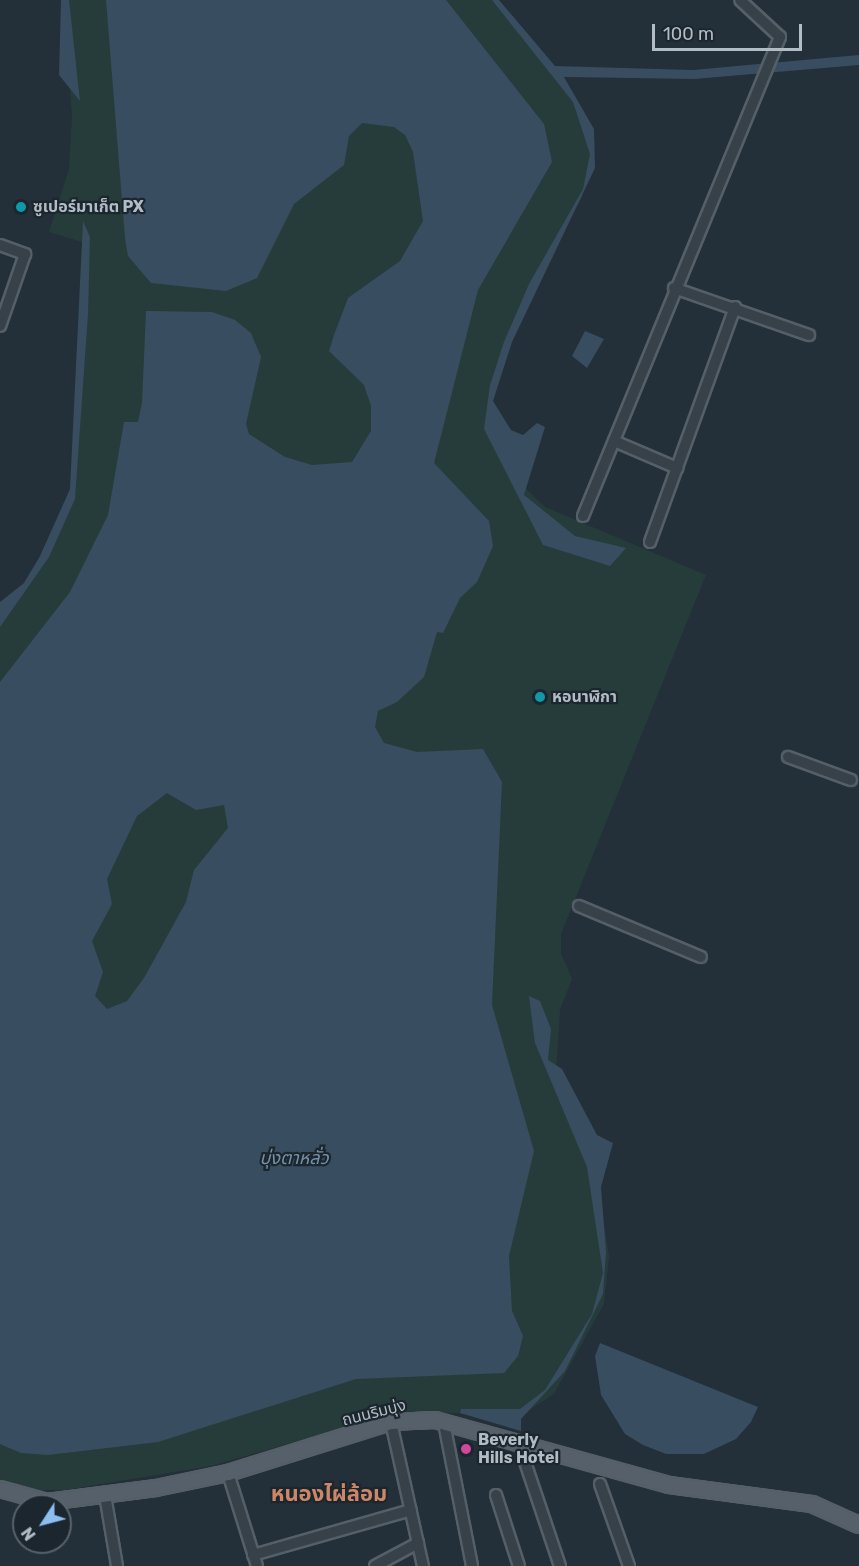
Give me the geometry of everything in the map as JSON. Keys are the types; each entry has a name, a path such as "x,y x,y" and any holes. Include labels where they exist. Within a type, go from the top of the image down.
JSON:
{"main road":[{"name":"ถนนริมบุ่ง","path":"0,1489 47,1502 105,1495 228,1473 391,1422 444,1423 669,1485 812,1504 859,1525"}],"street":[{"path":"583,516 674,288 780,37 740,0"},
{"path":"0,245 25,254 0,326"},
{"path":"674,288 735,307 808,335"},
{"path":"650,542 735,307"},
{"path":"614,441 677,468"},
{"path":"788,757 851,780"},
{"path":"579,906 701,957"},
{"path":"391,1422 423,1566"},
{"path":"444,1423 472,1566"},
{"path":"524,1459 560,1566"},
{"path":"228,1473 256,1566"},
{"path":"600,1484 628,1566"},
{"path":"105,1495 117,1566"},
{"path":"496,1495 519,1566"},
{"path":"253,1555 411,1510"},
{"path":"375,1566 418,1543"}],"green space":[{"name":"บุ่งตาหลั่ว","path":"64,0 496,0 573,96 595,142 582,198 538,273 490,396 507,470 545,507 706,575 561,934 561,953 572,979 560,1010 556,1074 600,1198 609,1256 604,1304 554,1394 520,1416 401,1411 211,1466 65,1490 30,1490 0,1480 0,620 27,584 70,501 80,400 85,243 49,232 69,169 72,116"}],"water":[{"path":"61,0 69,0 80,101 59,75"},
{"name":"บุ่งตาหลั่ว","path":"106,0 446,0 544,124 552,162 478,290 434,463 489,521 493,546 477,582 460,598 443,633 437,632 424,677 397,702 378,711 375,727 384,743 417,752 483,749 502,782 492,1005 534,1151 509,1256 512,1311 523,1336 518,1356 504,1373 356,1379 158,1442 48,1455 21,1453 0,1444 0,682 70,592 108,515 124,422 138,422 142,403 146,311 212,312 235,320 251,333 261,357 246,424 249,434 285,457 312,465 352,462 371,431 371,406 364,385 329,351 348,298 400,261 423,221 413,152 405,135 394,127 362,123 349,136 344,165 294,204 257,278 226,291 151,283 128,256","holes":["167,793 196,810 224,805 228,828 194,870 186,902 144,978 127,1001 107,1009 95,996 103,972 92,941 112,904 107,879 137,816"]},
{"path":"492,0 499,0 555,66 693,70 859,55 859,65 695,79 564,77 594,129 595,168 512,342 493,401 511,430 523,435 537,423 545,427 524,495 575,536 626,548 610,566 543,545 484,429 490,385 504,342 529,284 583,189 590,154 573,102"},
{"path":"83,221 90,237 88,314 75,499 49,557 0,627 0,602 24,583 40,556 70,489"},
{"path":"585,331 604,339 587,368 572,356"},
{"path":"529,996 540,1001 551,1029 548,1060 562,1069 597,1135 613,1143 601,1187 606,1252 603,1294 565,1371 521,1419 521,1431 460,1413 461,1409 520,1409 545,1390 592,1314 603,1273 587,1167 535,1043"},
{"path":"600,1343 758,1407 751,1422 736,1439 704,1454 666,1454 643,1445 625,1434 601,1395 595,1356"}],"place":[{"name":"ซูเปอร์มาเก็ต PX","path":"21,207"},
{"name":"หอนาฬิกา","path":"540,697"},
{"name":"Beverly Hills Hotel","path":"466,1449"}],"district":[{"name":"หนองไผ่ล้อม","path":"329,1494"}]}
